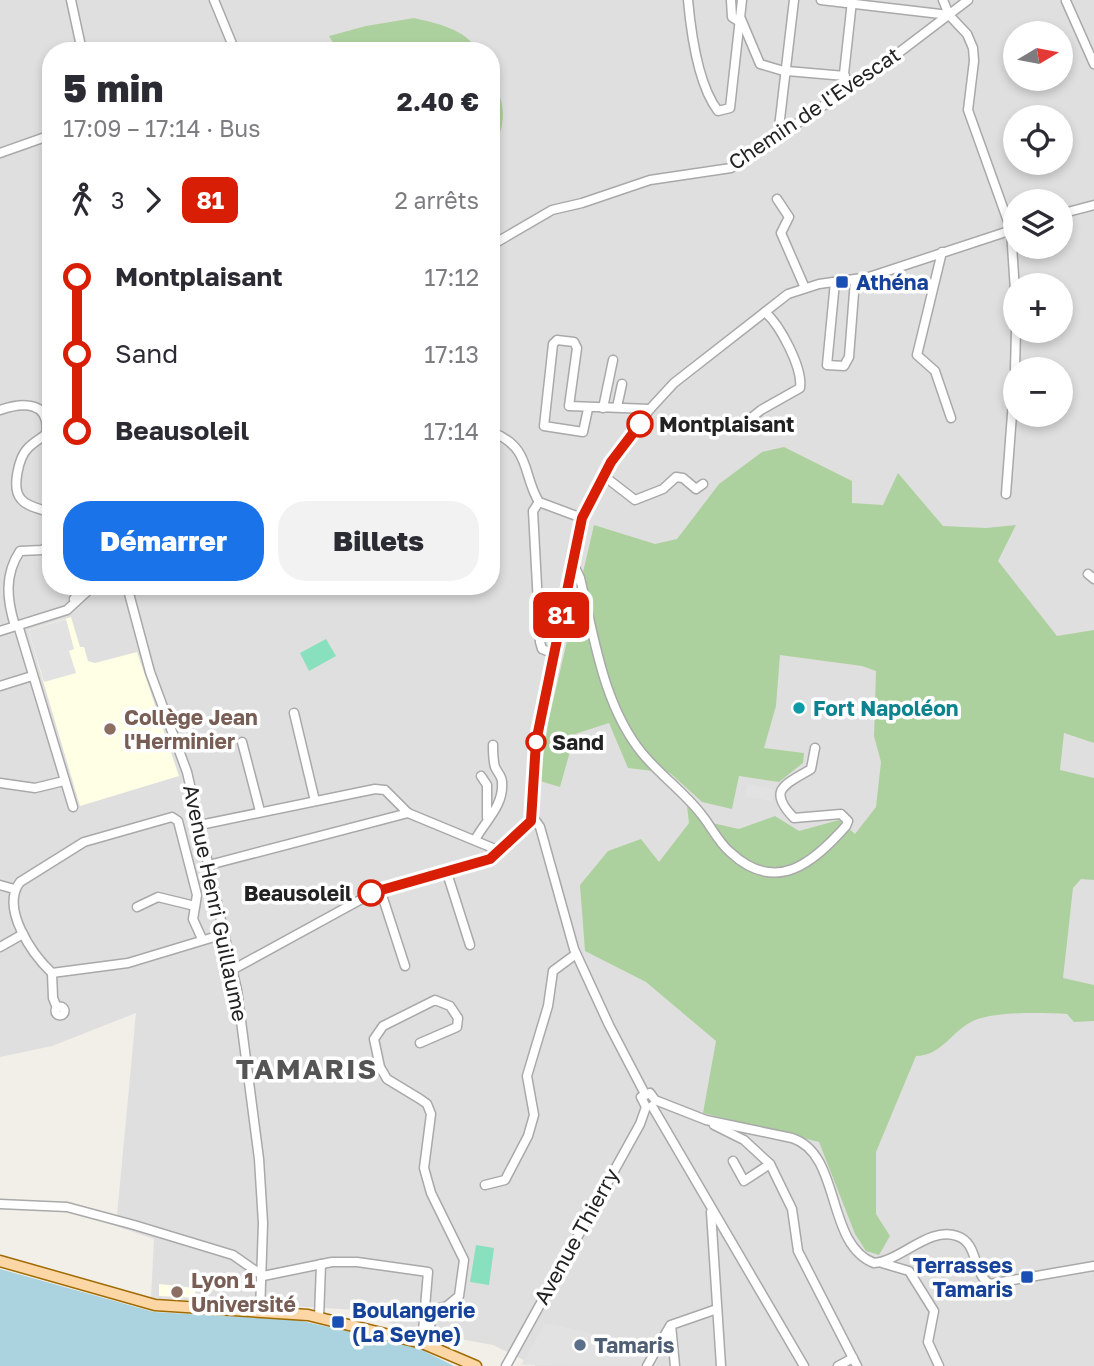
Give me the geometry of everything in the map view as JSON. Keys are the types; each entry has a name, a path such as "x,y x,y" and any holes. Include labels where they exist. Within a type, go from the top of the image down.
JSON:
{"main road":[{"path":"0,1261 155,1305 319,1318 426,1345 476,1366"}],"street":[{"path":"71,0 80,42"},
{"path":"214,0 231,42"},
{"path":"688,0 695,50 712,102 718,111 730,108 742,0"},
{"path":"731,0 732,17 740,19"},
{"path":"778,136 794,0"},
{"path":"821,0 949,15"},
{"path":"943,0 949,15 967,34 973,48 968,110 1003,203"},
{"name":"Chemin de l'Evescat","path":"500,239 552,210 650,180 731,168 842,92 968,0"},
{"path":"1066,1 1094,64"},
{"path":"842,92 852,2"},
{"path":"740,19 760,64 787,71 845,76"},
{"path":"1083,41 1094,36"},
{"path":"0,153 42,138"},
{"path":"777,199 789,216 781,233 805,288"},
{"path":"1073,211 1094,205"},
{"path":"804,1366 651,1104 652,1094 645,1094 576,954 540,827 533,817 536,742 552,653 582,518 604,476 650,409 674,383 788,294 805,288 855,280 1003,233"},
{"path":"943,252 917,355 935,371 951,418"},
{"path":"835,282 827,366 844,366 849,357 855,280"},
{"path":"736,430 761,410 800,388 792,356 778,324 765,312"},
{"path":"588,409 583,432 544,426 553,344 557,340 574,342 577,348 569,406 588,409 650,409"},
{"path":"603,408 613,360"},
{"path":"617,407 622,384"},
{"path":"0,410 29,403 42,412"},
{"path":"1006,494 1011,427"},
{"path":"42,437 27,448 19,469 16,488 19,497 26,503 42,509"},
{"path":"500,437 525,463 539,502 582,518"},
{"path":"604,476 635,500 663,489 676,477 682,478 696,489 704,484"},
{"path":"539,502 533,511 540,642 542,649 552,653"},
{"path":"42,550 20,551 6,594 4,611 16,625 73,807"},
{"path":"573,563 580,578 612,700 629,734 642,753 701,813 728,851 753,868 778,872 798,868 819,856 846,826 848,821 841,814 794,818 781,804 779,797 784,785 811,769 814,748"},
{"path":"38,618 65,606 75,595"},
{"path":"0,631 67,610 83,595"},
{"name":"Avenue Henri Guillaume","path":"129,595 146,662 183,760 232,970 247,1056 259,1159 263,1276 260,1312"},
{"path":"0,686 32,676"},
{"path":"293,713 315,801"},
{"path":"242,742 260,811"},
{"path":"487,817 495,812 503,783 495,766 492,745"},
{"path":"475,840 487,817 487,785 481,776"},
{"path":"0,783 35,788 64,781"},
{"path":"200,825 260,811 385,790 408,813 500,851"},
{"path":"209,865 408,813"},
{"path":"57,1008 53,998 52,973 23,934 13,901 14,889 20,881 84,842 172,817 178,821 197,895 192,943"},
{"path":"232,970 380,889 447,873 490,859 533,817"},
{"path":"447,873 470,945"},
{"path":"0,885 14,889"},
{"path":"380,889 404,967"},
{"path":"137,907 158,897 195,906"},
{"path":"193,919 202,939"},
{"path":"0,947 23,934"},
{"path":"52,973 128,962 224,934"},
{"path":"485,1185 505,1180 528,1136 534,1115 527,1076 548,1006 553,971 576,954"},
{"path":"419,1044 457,1027 458,1018 450,1006 435,1000 383,1026 374,1039 380,1067 387,1079 427,1104 431,1114 424,1168 431,1193 464,1260 459,1296 447,1306 433,1310 430,1316 433,1335 426,1345"},
{"path":"651,1104 706,1120 792,1138 807,1145 818,1159 838,1213 858,1253 866,1260 909,1271 934,1311 928,1342 939,1366"},
{"name":"Avenue Thierry","path":"506,1366 651,1104"},
{"path":"706,1120 744,1140 770,1164 792,1209 798,1251 855,1362 838,1366"},
{"path":"733,1161 744,1181 770,1164"},
{"path":"0,1204 67,1207 134,1225 233,1255 263,1276 321,1264 357,1262 428,1272 426,1345"},
{"path":"711,1209 721,1366"},
{"path":"881,1262 931,1238 954,1235 971,1247 986,1282 996,1284 1094,1266"},
{"path":"319,1318 321,1264"},
{"path":"647,1366 671,1325 717,1309"},
{"path":"671,1325 675,1366"}],"shaded area":[{"path":"0,0 1094,0 1094,1366 536,1366 493,1345 405,1329 358,1310 151,1298 154,1239 116,1226 136,1013 52,1046 0,1057"},
{"name":"Collège Jean l'Herminier","path":"71,617 80,647 84,647 88,661 95,663 137,652 179,776 80,806 28,630"},
{"path":"66,619 74,649 69,651 76,673 44,682 28,630"},
{"path":"747,784 774,789 772,801 745,796"},
{"name":"Lyon 1 Université","path":"159,1284 195,1288 195,1298 159,1296"},
{"name":"Tamaris","path":"545,1323 595,1334 660,1356 655,1366 521,1365"}],"green space":[{"path":"414,18 458,32 472,42 333,42 329,36 366,26"},
{"path":"500,98 503,115 500,133"},
{"path":"784,447 852,481 852,503 883,505 898,473 943,526 986,528 1016,525 998,561 1057,636 1094,630 1094,743 1064,733 1060,770 1094,778 1094,880 1081,879 1073,888 1063,978 1094,985 1094,1021 1074,1022 1067,1014 1021,1013 985,1017 967,1024 933,1052 916,1056 876,1152 876,1214 890,1236 879,1255 866,1251 855,1234 819,1142 703,1113 716,1041 646,982 585,951 580,885 608,851 641,839 659,862 689,823 687,806 703,821 739,829 775,816 799,831 839,820 855,834 876,807 881,762 874,736 876,671 862,666 780,655 776,706 764,748 804,753 803,763 779,782 739,776 732,809 702,802 670,773 628,768 609,723 575,734 560,787 540,781 548,723 594,525 655,544 677,539 719,484 762,452"},
{"path":"326,639 336,656 309,671 300,653"},
{"path":"476,1245 494,1248 489,1285 470,1282"}],"water":[{"path":"0,1269 154,1312 297,1320 414,1346 454,1366 0,1366"}],"bus line":[{"name":"81","path":"371,893 490,859 531,821 536,742 552,653 582,518 611,462 640,424"}],"place":[{"name":"Athéna","path":"842,282"},
{"name":"Montplaisant","path":"640,424"},
{"name":"Fort Napoléon","path":"799,708"},
{"name":"Collège Jean l'Herminier","path":"110,729"},
{"name":"Sand","path":"536,742"},
{"name":"Beausoleil","path":"371,893"},
{"name":"Terrasses Tamaris","path":"1027,1277"},
{"name":"Lyon 1 Université","path":"177,1292"},
{"name":"Boulangerie (La Seyne)","path":"338,1322"},
{"name":"Tamaris","path":"580,1345"}],"district":[{"name":"TAMARIS","path":"307,1068"}]}
